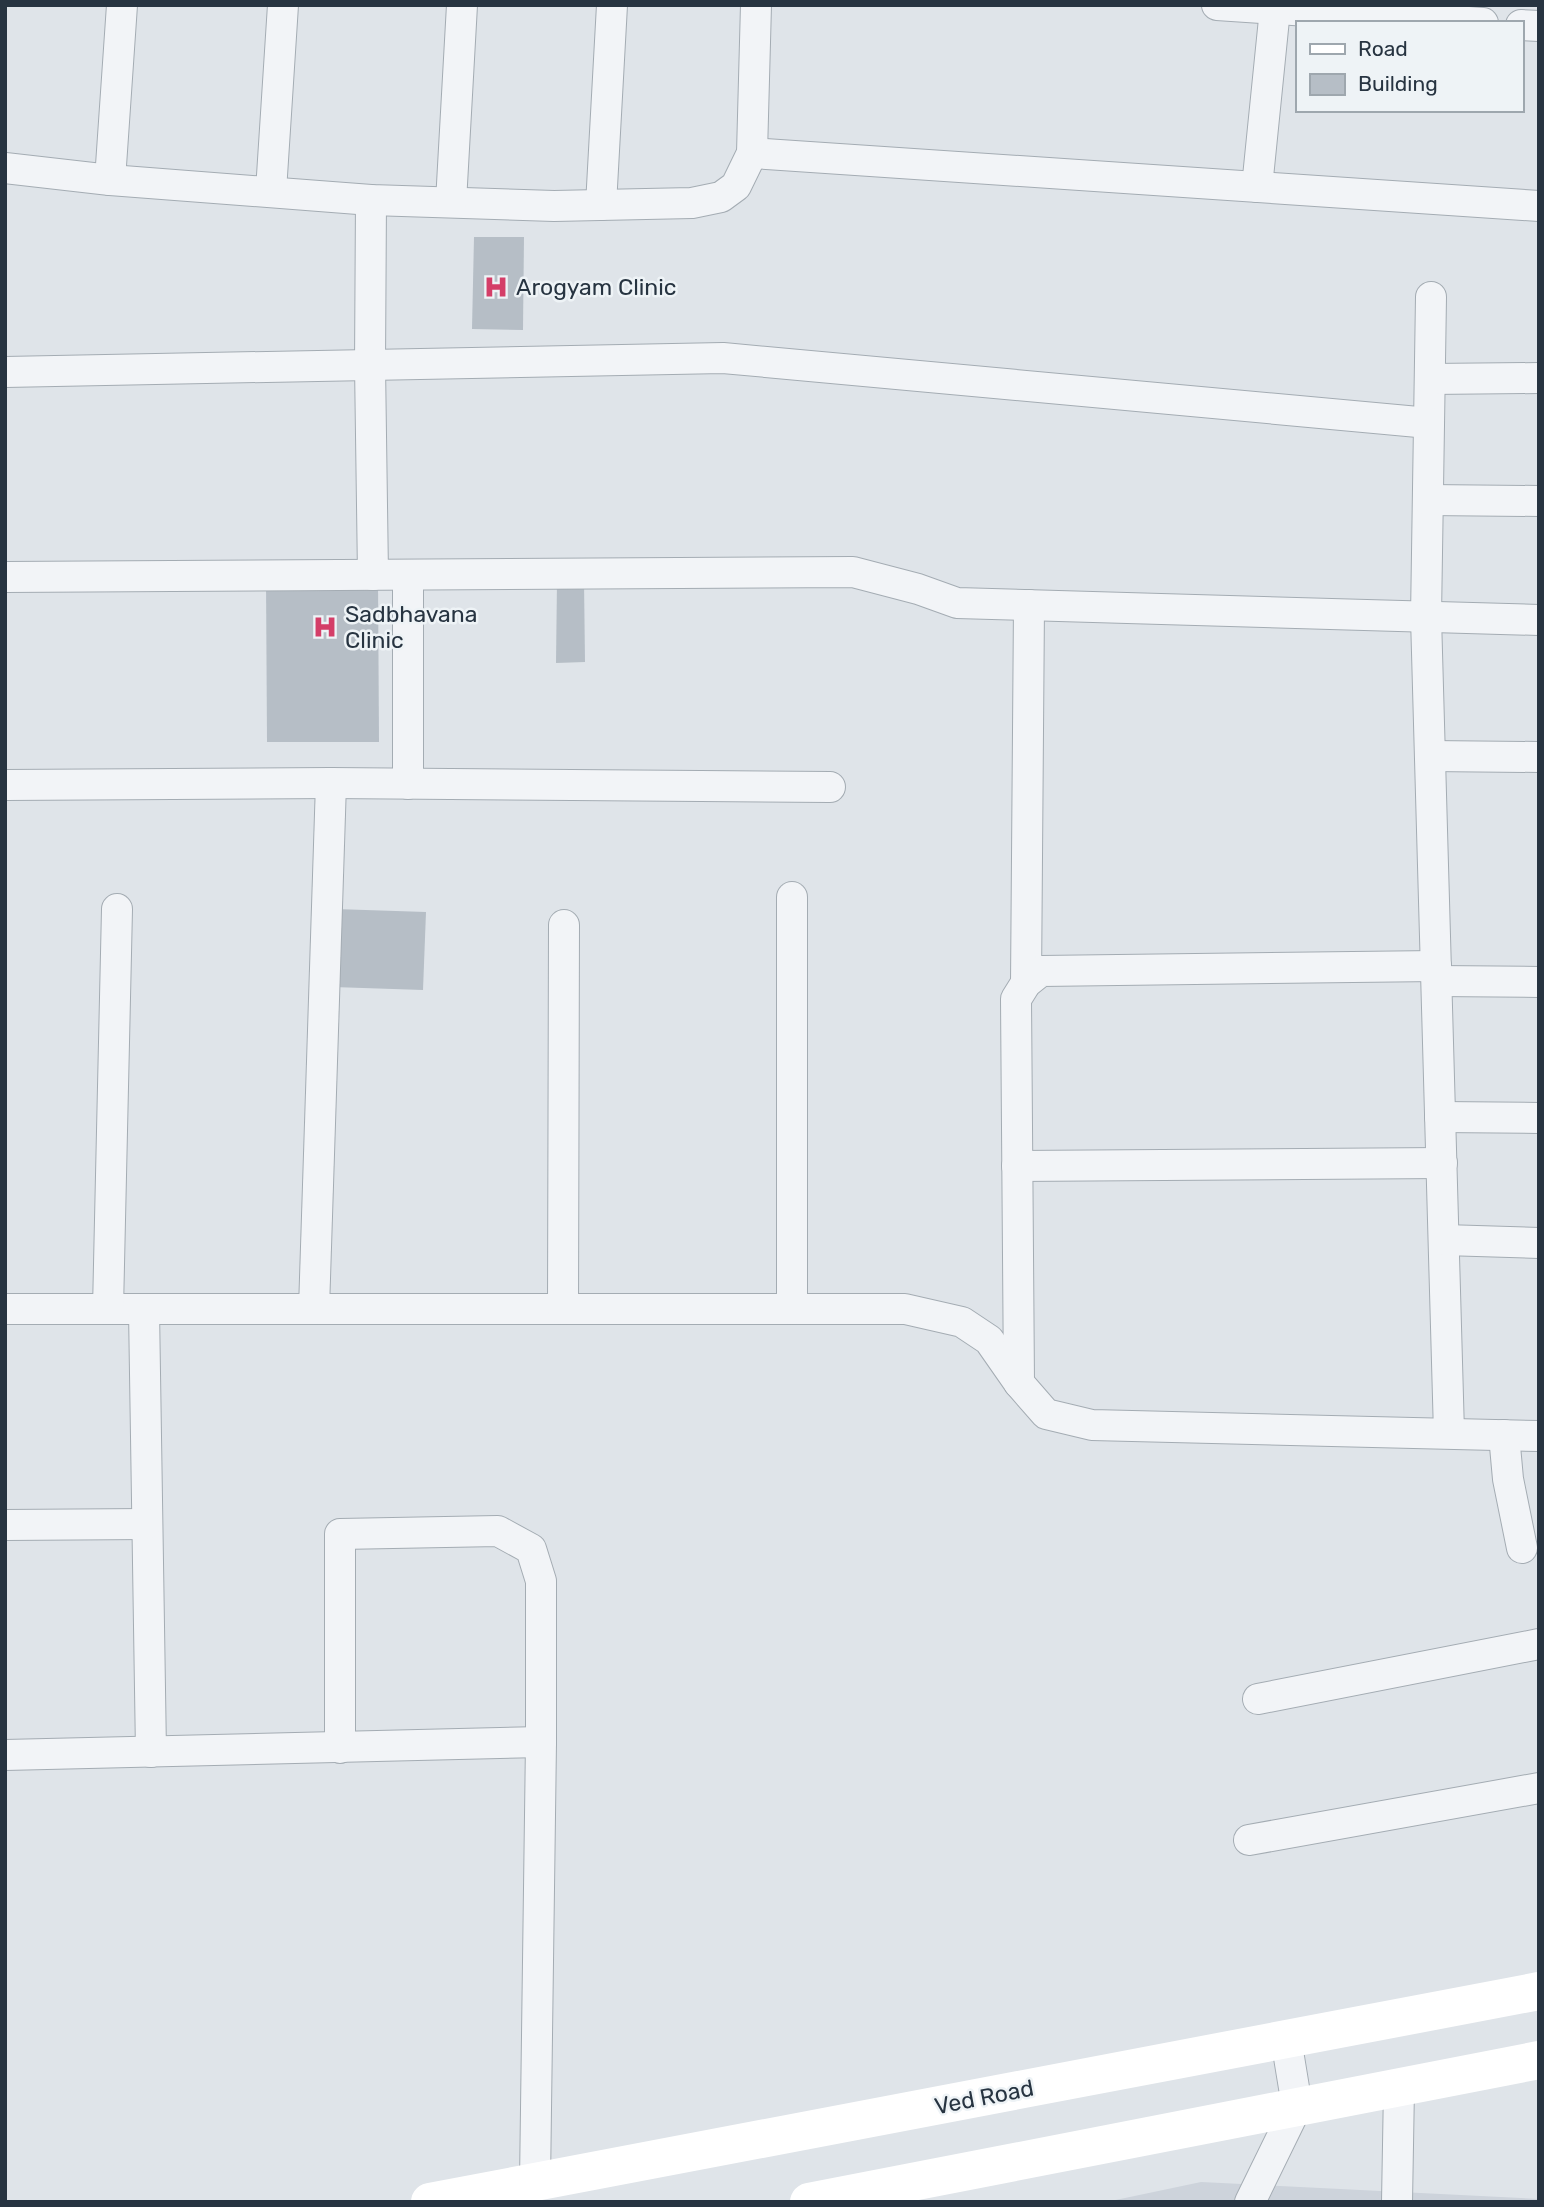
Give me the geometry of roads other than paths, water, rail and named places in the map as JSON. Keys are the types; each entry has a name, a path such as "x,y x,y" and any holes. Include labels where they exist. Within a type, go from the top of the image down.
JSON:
{"main road":[{"name":"Ved Road","path":"430,2202 1539,1991"},
{"path":"809,2202 1539,2060"}],"street":[{"path":"110,180 122,5"},
{"path":"271,191 283,5"},
{"path":"451,202 462,5"},
{"path":"601,205 612,5"},
{"path":"5,168 110,180 371,200 601,205 692,203 720,197 736,186 752,153 756,5"},
{"path":"1217,5 1453,21"},
{"path":"1257,187 1275,9"},
{"path":"752,153 1539,205"},
{"path":"371,200 373,575"},
{"path":"1431,297 1426,617 1449,1433"},
{"path":"5,372 723,358 1429,423"},
{"path":"1430,379 1539,379"},
{"path":"1427,500 1539,502"},
{"path":"5,577 853,572 918,589 957,603 1539,620"},
{"path":"408,575 408,784"},
{"path":"1026,983 1029,605"},
{"path":"1430,756 1539,757"},
{"path":"314,1310 331,783"},
{"path":"5,785 331,783 830,787"},
{"path":"792,897 792,1309"},
{"path":"108,1309 117,909"},
{"path":"563,1309 564,925"},
{"path":"1019,1383 1016,999 1026,983 1041,971 1436,973 1539,982"},
{"path":"1440,1117 1539,1118"},
{"path":"1017,1166 1442,1163"},
{"path":"1444,1240 1539,1243"},
{"path":"5,1309 905,1309 962,1322 989,1340 1019,1383 1046,1414 1092,1425 1539,1436"},
{"path":"144,1310 151,1752"},
{"path":"1504,1435 1508,1479 1522,1548"},
{"path":"5,1525 146,1524"},
{"path":"340,1748 340,1534 498,1531 531,1549 541,1581 535,2182"},
{"path":"1258,1699 1539,1644"},
{"path":"5,1755 541,1742"},
{"path":"1249,1840 1539,1787"},
{"path":"1250,2202 1297,2106 1286,2039"},
{"path":"1397,2202 1399,2088"}],"place":[{"name":"Arogyam Clinic","path":"496,287"},
{"name":"Sadbhavana Clinic","path":"325,627"}]}
